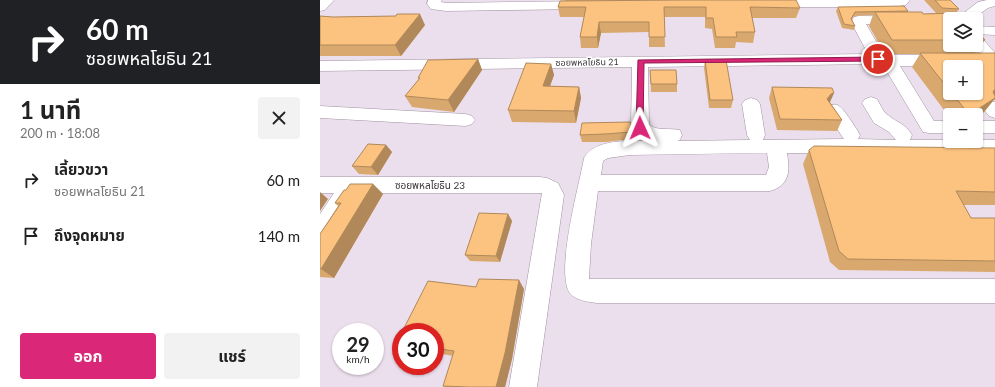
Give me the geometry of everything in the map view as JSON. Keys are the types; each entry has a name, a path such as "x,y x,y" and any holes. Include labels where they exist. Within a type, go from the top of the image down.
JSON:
{"street":[{"path":"320,7 327,0"},
{"path":"435,0 434,4 436,6 446,7 602,5"},
{"path":"761,4 894,3 901,2 903,0"},
{"path":"973,12 983,5 995,2"},
{"path":"943,21 859,20 858,22 929,127 943,127"},
{"path":"983,40 995,31"},
{"name":"ซอยพหลโยธิน 21","path":"983,43 992,59 983,61"},
{"name":"ซอยพหลโยธิน 21","path":"320,66 640,61 883,60 943,63"},
{"path":"640,61 639,122 640,128 643,132 656,134 943,135"},
{"path":"871,103 880,119 895,127 903,135"},
{"path":"751,104 756,135"},
{"path":"833,110 851,135"},
{"path":"320,112 466,120"},
{"path":"983,127 995,128"},
{"path":"983,135 995,136"},
{"path":"995,148 776,146 613,149 598,154 594,158 575,276 578,284 582,288 590,290 995,291"},
{"path":"590,183 770,183 776,180 779,175 776,146"},
{"name":"ซอยพหลโยธิน 23","path":"320,185 547,185 551,188 553,195 523,387"},
{"path":"320,233 351,185"}],"building":[{"path":"796,0 800,8 750,7 755,32 736,32 737,37 716,37 713,18 706,18 706,7 664,7 665,37 649,37 649,22 599,22 597,37 580,37 586,7 558,7 560,1"},
{"path":"935,0 950,0 959,9 942,8"},
{"path":"904,6 908,11 855,12 851,19 855,26 844,24 838,7"},
{"path":"875,12 943,13 943,40 892,40"},
{"path":"397,14 420,14 395,45 320,45 320,16 396,16"},
{"path":"920,53 995,53 995,89 993,92 995,98 980,108 964,108 958,100 983,100 983,60 943,60 943,82"},
{"path":"478,59 448,100 405,96 420,78 418,78 428,60"},
{"path":"705,60 726,60 733,100 710,100"},
{"path":"526,63 551,64 543,86 579,87 574,111 508,110"},
{"path":"650,70 676,70 677,84 651,84"},
{"path":"772,87 832,88 834,93 827,99 842,120 780,119"},
{"path":"630,122 631,132 580,135 582,123"},
{"path":"368,144 386,145 371,167 352,166"},
{"path":"814,146 995,148 995,192 956,191 971,218 995,218 995,261 848,259 839,251 809,150"},
{"path":"350,184 373,184 320,269 320,234 341,203 335,203"},
{"path":"479,213 508,214 496,256 465,255"},
{"path":"479,279 519,280 505,353 496,387 443,386 454,351 444,349 444,323 407,323 428,281 476,287"}],"route":[{"path":"640,128 640,61 878,59"}]}
